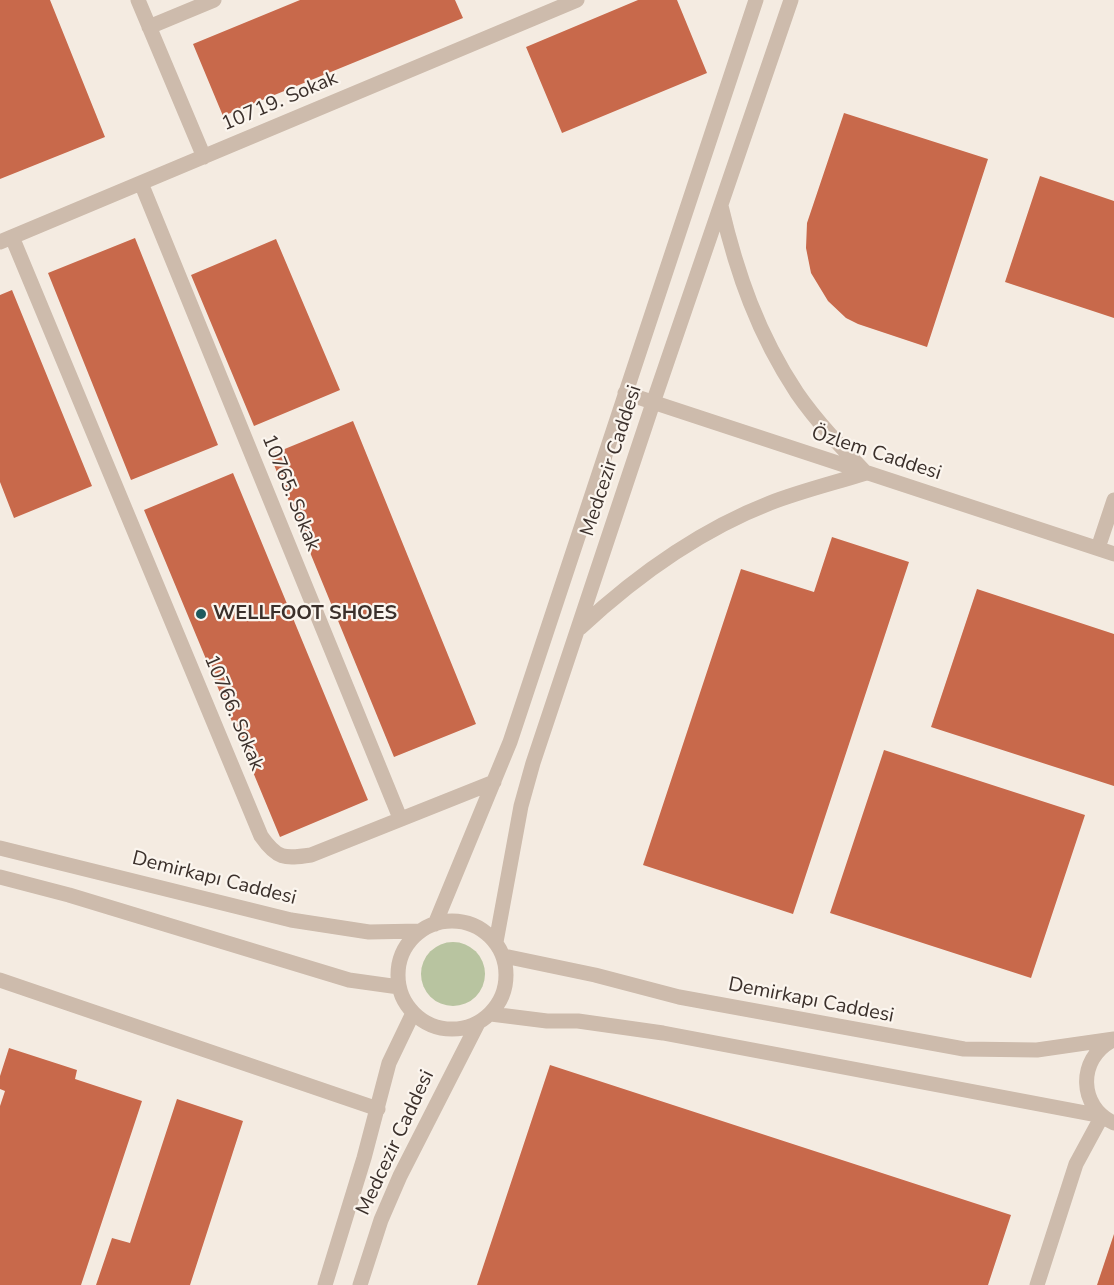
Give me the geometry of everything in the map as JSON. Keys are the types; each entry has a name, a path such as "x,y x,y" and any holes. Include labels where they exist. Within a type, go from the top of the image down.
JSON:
{"street":[{"path":"138,0 204,157"},
{"path":"150,27 214,0"},
{"name":"10719. Sokak","path":"6,240 577,0"},
{"name":"Medcezir Caddesi","path":"435,924 510,742 756,0"},
{"name":"Medcezir Caddesi","path":"500,949 521,806 533,763 791,0"},
{"name":"10765. Sokak","path":"141,183 400,818"},
{"path":"578,630 613,597 648,570 726,522 771,503 866,473 830,435 804,402 772,351 750,306 733,255 721,205"},
{"name":"10766. Sokak","path":"6,240 261,836 272,851 288,858 311,855 494,782"},
{"name":"Özlem Caddesi","path":"624,393 1114,554"},
{"path":"1098,548 1114,500"},
{"name":"Demirkapı Caddesi","path":"0,848 291,920 369,933 420,931"},
{"path":"0,877 69,895 349,980 399,987"},
{"path":"452,921 469,923 484,931 500,949 507,971 506,987 500,1002 491,1014 465,1029 450,1030 423,1022 412,1013 399,987 398,972 401,956 409,942 420,931 435,924 452,921"},
{"name":"Demirkapı Caddesi","path":"500,949 679,997 964,1049 1037,1050 1114,1040"},
{"path":"0,980 378,1109"},
{"name":"Medcezir Caddesi","path":"325,1285 378,1109 389,1063 412,1013"},
{"path":"491,1014 548,1021 578,1021 663,1033 1108,1119"},
{"name":"Medcezir Caddesi","path":"360,1285 381,1220 400,1176 478,1023"},
{"path":"1108,1119 1090,1101 1087,1092 1087,1073 1100,1048 1114,1040"},
{"path":"1037,1285 1076,1164 1108,1119"}],"green space":[{"path":"453,942 471,948 479,956 485,974 479,992 471,1000 453,1006 435,1000 427,992 421,974 427,956 435,948"}],"building":[{"path":"0,0 50,0 105,137 0,179"},
{"path":"300,0 455,0 463,18 223,116 193,44"},
{"path":"638,0 677,0 707,73 562,133 526,47"},
{"path":"844,113 988,159 927,347 846,318 828,301 811,273 806,248 807,223"},
{"path":"1040,176 1114,201 1114,318 1005,282"},
{"path":"135,238 218,445 131,480 48,273"},
{"path":"276,239 340,390 254,426 191,275"},
{"path":"12,290 92,486 14,518 0,482 0,295"},
{"path":"353,421 476,724 394,757 270,455"},
{"path":"233,473 368,800 280,837 144,510"},
{"path":"832,537 909,562 793,914 643,865 741,569 814,592"},
{"path":"977,589 1114,634 1114,786 931,727"},
{"path":"884,750 1085,815 1031,978 830,913"},
{"path":"9,1048 77,1070 75,1079 142,1101 81,1285 0,1285 0,1106 5,1091 0,1089 0,1076"},
{"path":"550,1065 1011,1215 988,1285 477,1285"},
{"path":"177,1099 243,1121 190,1285 96,1285 112,1238 130,1243"},
{"path":"1114,1234 1114,1285 1097,1285"}],"place":[{"name":"WELLFOOT SHOES","path":"201,614"}]}
